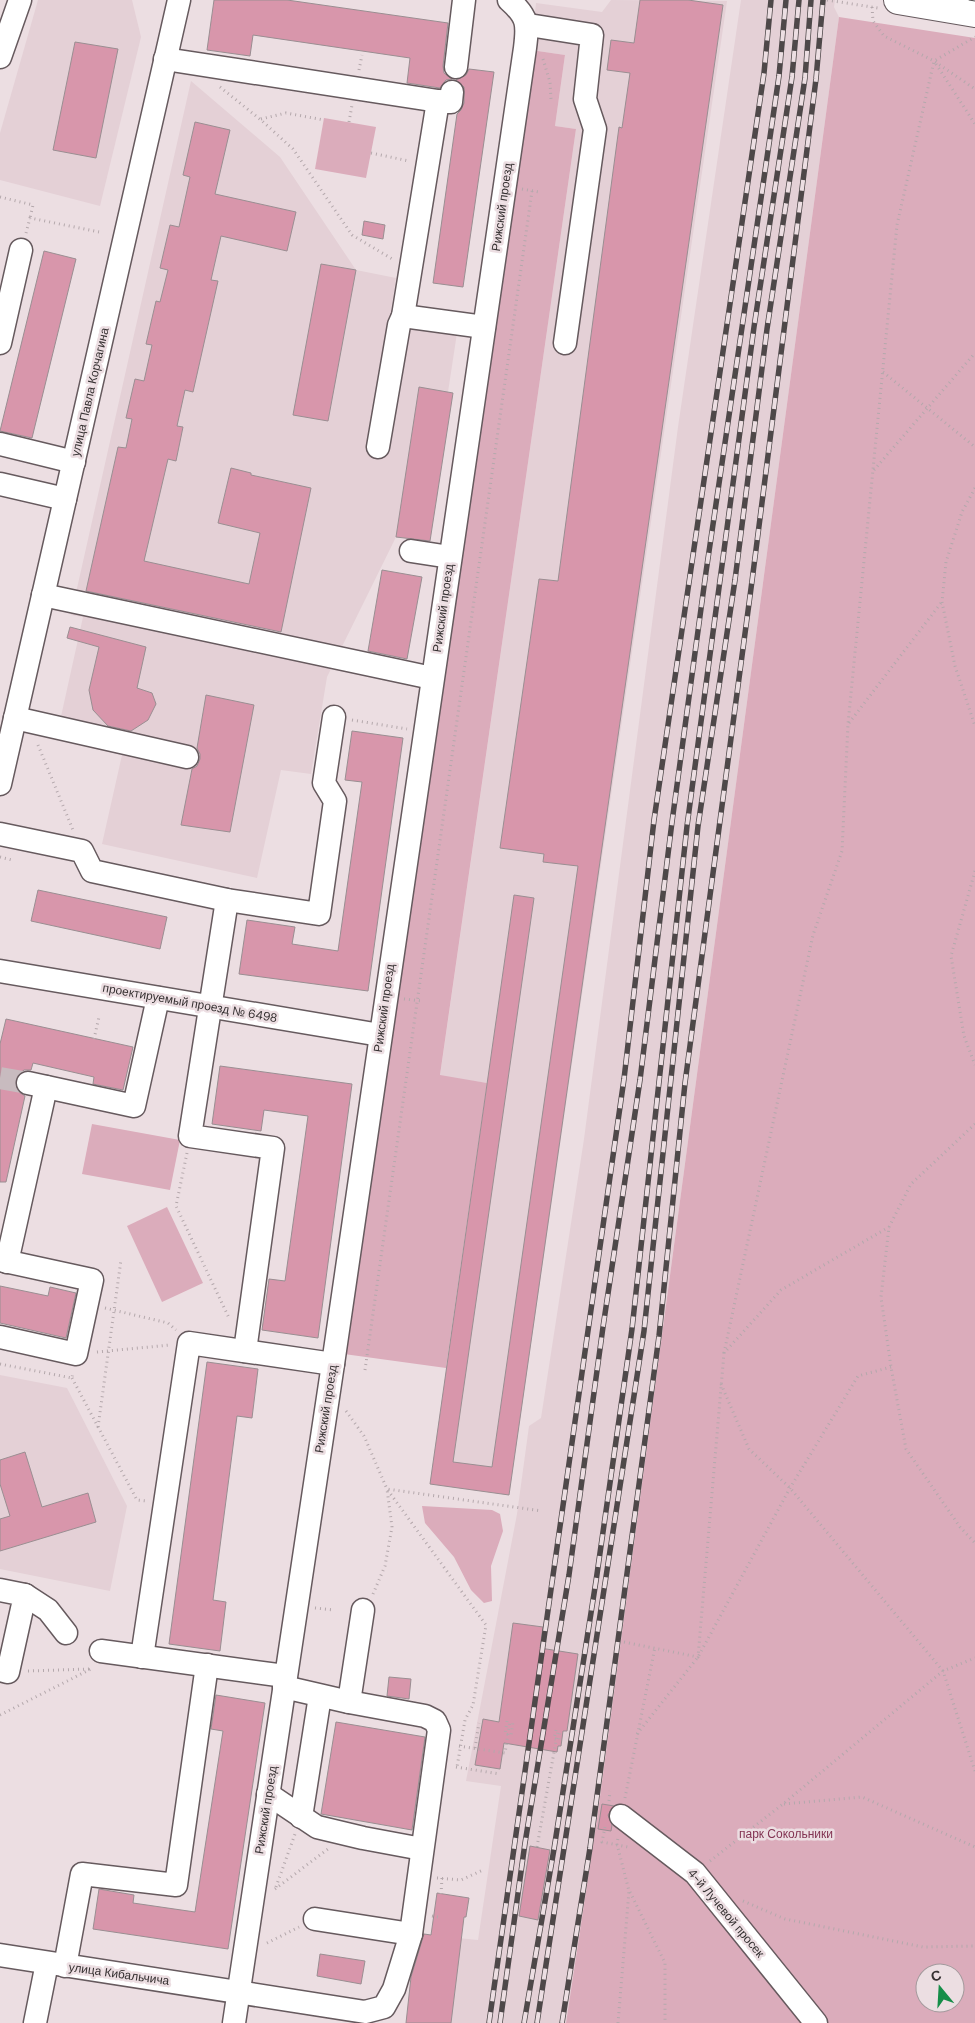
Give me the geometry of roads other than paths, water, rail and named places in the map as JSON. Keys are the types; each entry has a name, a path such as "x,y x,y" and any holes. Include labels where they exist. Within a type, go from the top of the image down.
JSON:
{"main road":[{"path":"898,0 975,13"}],"street":[{"path":"0,57 20,0"},
{"name":"улица Павла Корчагина","path":"0,784 179,0"},
{"path":"456,67 464,0"},
{"path":"509,0 522,12 528,29 535,26 592,35 586,99 595,129 565,343"},
{"name":"Рижский проезд","path":"234,2023 333,1364 528,29"},
{"path":"165,59 445,96 428,164 403,316 399,325 378,447"},
{"path":"0,343 21,250"},
{"path":"403,316 484,327"},
{"path":"0,444 74,462"},
{"path":"0,484 65,499"},
{"path":"411,551 450,557"},
{"path":"43,595 432,678"},
{"path":"0,834 82,851 92,871 227,900 319,914 335,801 324,783 334,717"},
{"path":"15,718 186,757"},
{"path":"227,900 190,1136 273,1148 245,1351"},
{"name":"проектируемый проезд № 6498","path":"0,971 380,1035"},
{"path":"0,1337 76,1354 92,1280 4,1261 37,1085 134,1106 158,998"},
{"path":"142,1656 189,1343 333,1364"},
{"path":"0,1590 25,1595 48,1610 66,1633"},
{"path":"4,1671 25,1595"},
{"path":"349,1702 363,1610"},
{"path":"97,1662 142,1656 206,1665 285,1681 320,1696 425,1716 435,1722 439,1730 438,1742 412,1934 315,1920"},
{"path":"35,2023 56,1965 82,1874 176,1884 206,1665"},
{"path":"301,1817 320,1696"},
{"path":"268,1794 317,1827 422,1849"},
{"name":"4-й Лучевой просек","path":"613,1823 696,1872 816,2023"},
{"name":"улица Кибальчича","path":"0,1955 365,2012 384,2007 394,1989 412,1934"}],"tunnel":[{"path":"0,1078 28,1083"}],"tram line":[{"path":"969,0 975,1"}],"railway":[{"path":"489,2023 624,1079 654,820 764,73 771,0"},
{"path":"500,2023 525,1843 569,1575 603,1327 640,1080 672,822 706,572 779,76 786,0"},
{"path":"524,2023 554,1849 596,1581 632,1329 687,826 754,327 792,77 799,0"},
{"path":"537,2023 644,1331 698,826 735,580 767,329 805,78 811,0"},
{"path":"562,2023 590,1848 659,1336 685,1083 816,79 823,0"}],"park label":[{"name":"парк Сокольники","path":"786,1834"}]}
